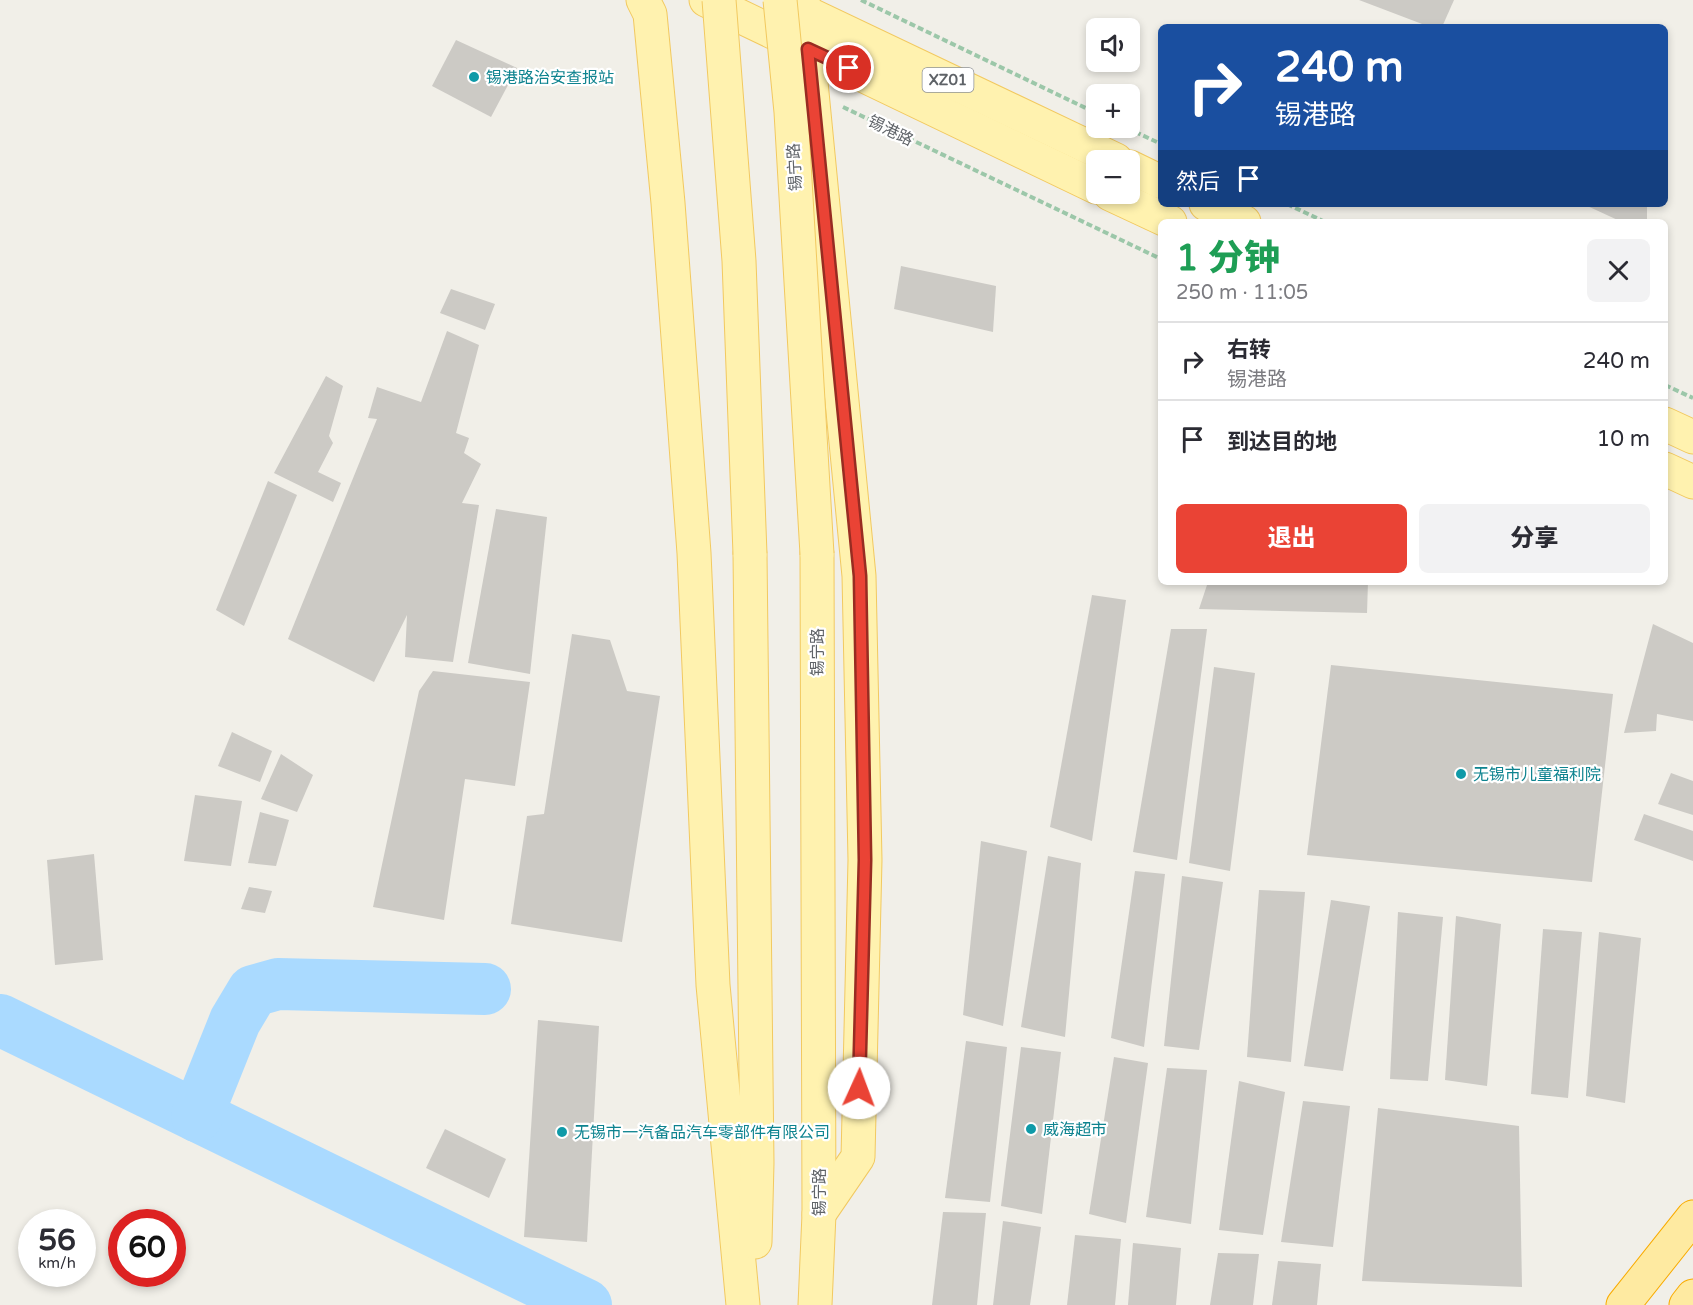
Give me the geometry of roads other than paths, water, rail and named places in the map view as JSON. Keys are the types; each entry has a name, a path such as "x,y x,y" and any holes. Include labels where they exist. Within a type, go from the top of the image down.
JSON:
{"highway":[{"path":"1623,1305 1693,1217"},
{"path":"1686,1305 1693,1296"}],"main road":[{"path":"643,0 650,14 668,202 694,553 713,985 743,1305"},
{"name":"XZ01","path":"706,0 1086,182"},
{"path":"718,0 739,261 750,554 757,1163 753,1305"},
{"path":"792,3 808,49 860,576 865,860 858,1157 819,1214"},
{"name":"XZ01","path":"792,3 1095,150"},
{"name":"锡宁路","path":"792,3 791,112 817,554 819,1214 814,1305"},
{"path":"1140,172 1158,181"},
{"path":"1131,204 1164,219"},
{"path":"1212,207 1238,219"},
{"path":"1668,425 1693,437"},
{"path":"1668,470 1693,482"}],"waterway":[{"path":"197,1116 235,1021 253,991 278,984 485,989"},
{"path":"0,1020 586,1305"}],"place":[{"name":"锡港路治安查报站","path":"474,77"},
{"name":"无锡市儿童福利院","path":"1461,774"},
{"name":"威海超市","path":"1031,1129"},
{"name":"无锡市一汽备品汽车零部件有限公司","path":"562,1132"}]}
